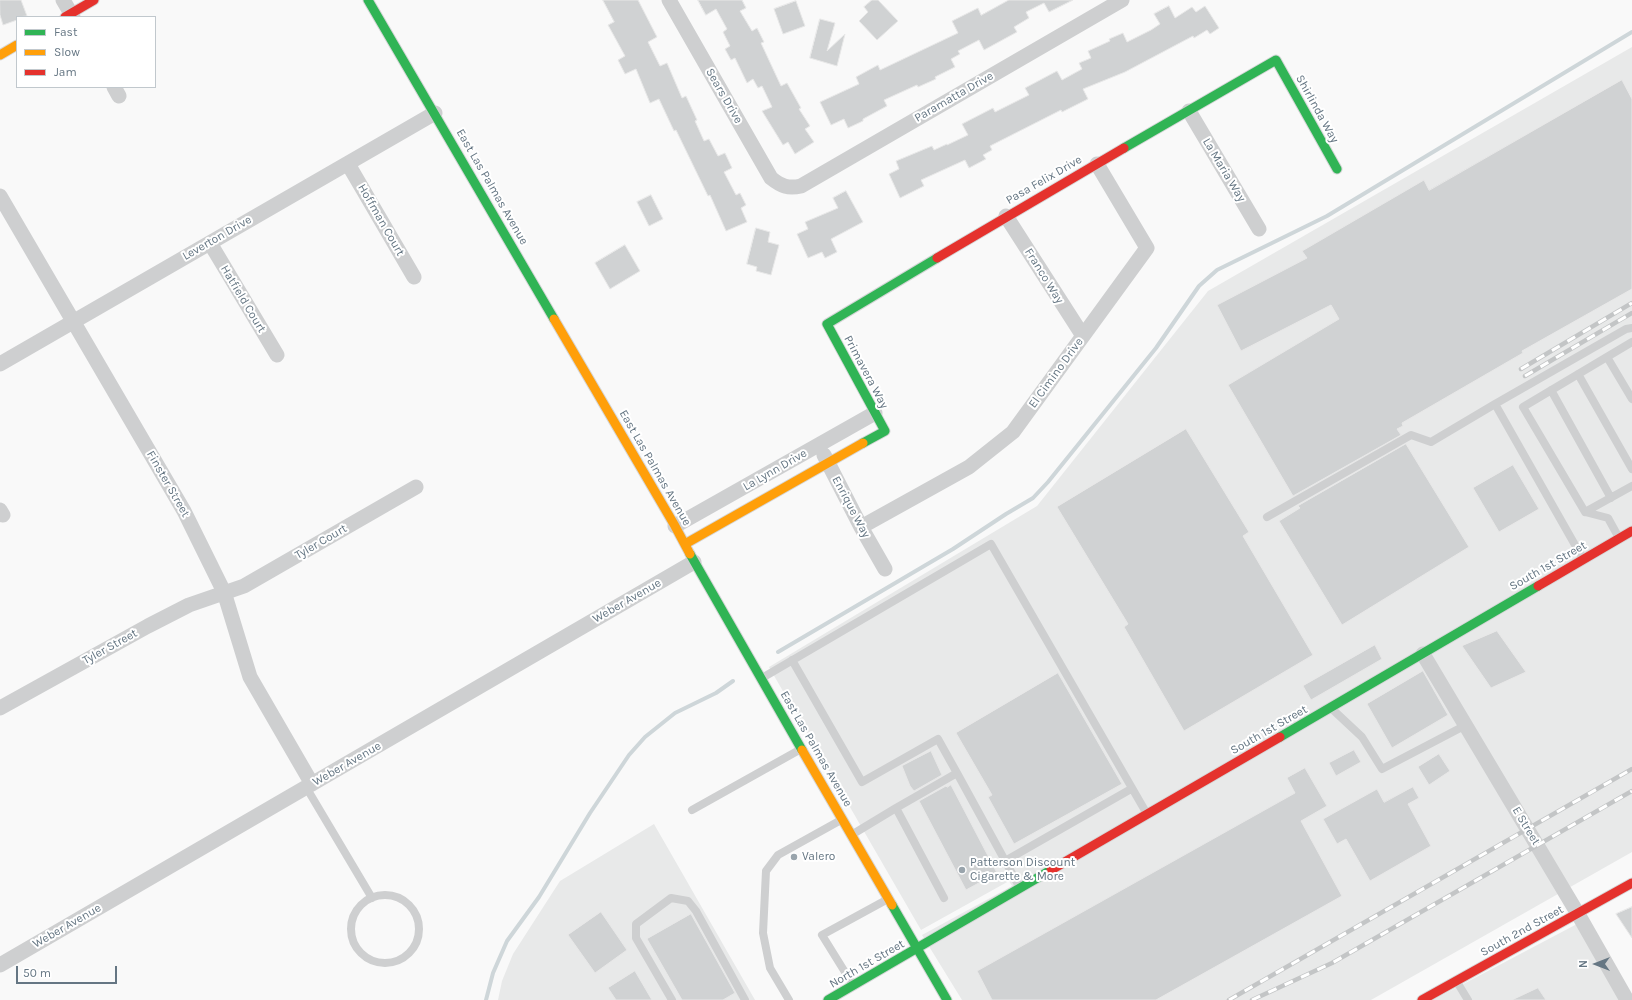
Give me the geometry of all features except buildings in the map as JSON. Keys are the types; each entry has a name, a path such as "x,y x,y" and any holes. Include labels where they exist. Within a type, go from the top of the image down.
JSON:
{"street":[{"path":"63,0 70,16 94,0"},
{"name":"East Las Palmas Avenue","path":"368,0 675,526 694,562 947,1000"},
{"name":"Sears Drive","path":"669,0 771,178 779,185 785,187"},
{"name":"Paramatta Drive","path":"785,187 792,188 801,186 1122,0"},
{"path":"0,55 16,46"},
{"name":"Pasa Felix Drive","path":"827,324 1006,216 1276,60"},
{"name":"Shirlinda Way","path":"1276,60 1337,169"},
{"name":"La Maria Way","path":"1189,111 1259,229"},
{"name":"Leverton Drive","path":"0,364 435,113"},
{"name":"Hoffman Court","path":"348,164 414,277"},
{"name":"El Cimino Drive","path":"861,527 969,467 1013,432 1147,248 1097,164"},
{"name":"Finster Street","path":"0,196 184,510 224,592 250,678 309,786"},
{"name":"Franco Way","path":"1006,216 1083,336"},
{"name":"Hatfield Court","path":"210,243 277,355"},
{"name":"Primavera Way","path":"827,324 884,431"},
{"name":"La Lynn Drive","path":"675,526 875,413"},
{"name":"La Lynn Drive","path":"685,544 884,431"},
{"name":"Enrique Way","path":"818,445 885,569"},
{"name":"Tyler Court","path":"224,592 244,586 416,487"},
{"name":"South 1st Street","path":"917,949 1632,531"},
{"name":"Weber Avenue","path":"0,965 694,562"},
{"name":"Tyler Street","path":"0,708 148,626 189,605 224,592"},
{"name":"E Street","path":"1423,654 1578,914 1627,1000"},
{"name":"South 2nd Street","path":"1422,1000 1632,883"},
{"name":"North 1st Street","path":"828,1000 917,949"}],"lane":[{"path":"1267,517 1411,435 1431,442 1626,329 1632,328"},
{"path":"1619,539 1608,518 1585,512 1523,407 1632,342"},
{"path":"1606,358 1632,398"},
{"path":"1578,374 1632,469"},
{"path":"1551,390 1611,498"},
{"path":"1495,404 1583,560"},
{"path":"1585,512 1632,486"},
{"path":"761,678 990,544 1147,814"},
{"path":"792,660 862,782 938,739 1020,889"},
{"path":"1331,707 1362,737 1382,770 1466,725"},
{"path":"692,810 801,748"},
{"path":"852,835 957,773"},
{"path":"309,786 372,898"},
{"path":"1005,861 1132,789"},
{"path":"896,808 944,898"},
{"path":"789,1000 770,968 763,933 766,871 778,855 842,819"},
{"path":"383,895 394,896 405,901 413,908 418,919 420,930 412,951 403,958 392,962 381,963 370,960 355,944 352,934 352,923 356,912 362,904 372,898 383,895"},
{"path":"672,1000 636,938 636,924 670,898 688,901 696,912 744,1000"},
{"path":"853,985 822,935 888,899"},
{"path":"1457,981 1468,1000"}],"shaded area":[{"path":"1632,47 1632,852 1371,1000 962,1000 922,935 1012,886 1009,881 921,930 769,667 1037,506 1208,291"},
{"path":"654,824 755,1000 498,1000 502,981 513,954 560,881"},
{"path":"1577,924 1621,1000 1433,1000"}],"waterway":[{"path":"778,652 953,549 1033,498 1048,482 1156,348 1199,286 1217,270 1327,216 1632,32"},
{"path":"486,1000 493,973 507,941 539,897 590,813 629,755 645,737 675,713 716,693 733,681"}],"railway":[{"path":"1521,369 1632,303"},
{"path":"1525,376 1632,313"},
{"path":"1229,1000 1632,769"},
{"path":"1252,1000 1332,963 1632,791"}],"traffic: fast":[{"path":"368,0 554,319"},
{"path":"1124,148 1276,60 1337,169"},
{"path":"863,443 885,431 827,324 937,258"},
{"path":"690,554 802,750"},
{"path":"1280,737 1538,586"},
{"path":"828,1000 1051,870"},
{"path":"892,905 947,1000"}],"traffic: slow":[{"path":"0,55 16,46"},
{"path":"554,319 690,554"},
{"path":"685,544 863,443"},
{"path":"802,750 892,905"}],"traffic: jam":[{"path":"67,16 94,0"},
{"path":"937,258 1124,148"},
{"path":"1538,586 1632,531"},
{"path":"1051,870 1280,737"},
{"path":"1422,1000 1632,883"}],"place":[{"name":"Valero","path":"794,857"},
{"name":"Patterson Discount Cigarette & More","path":"962,870"}]}
